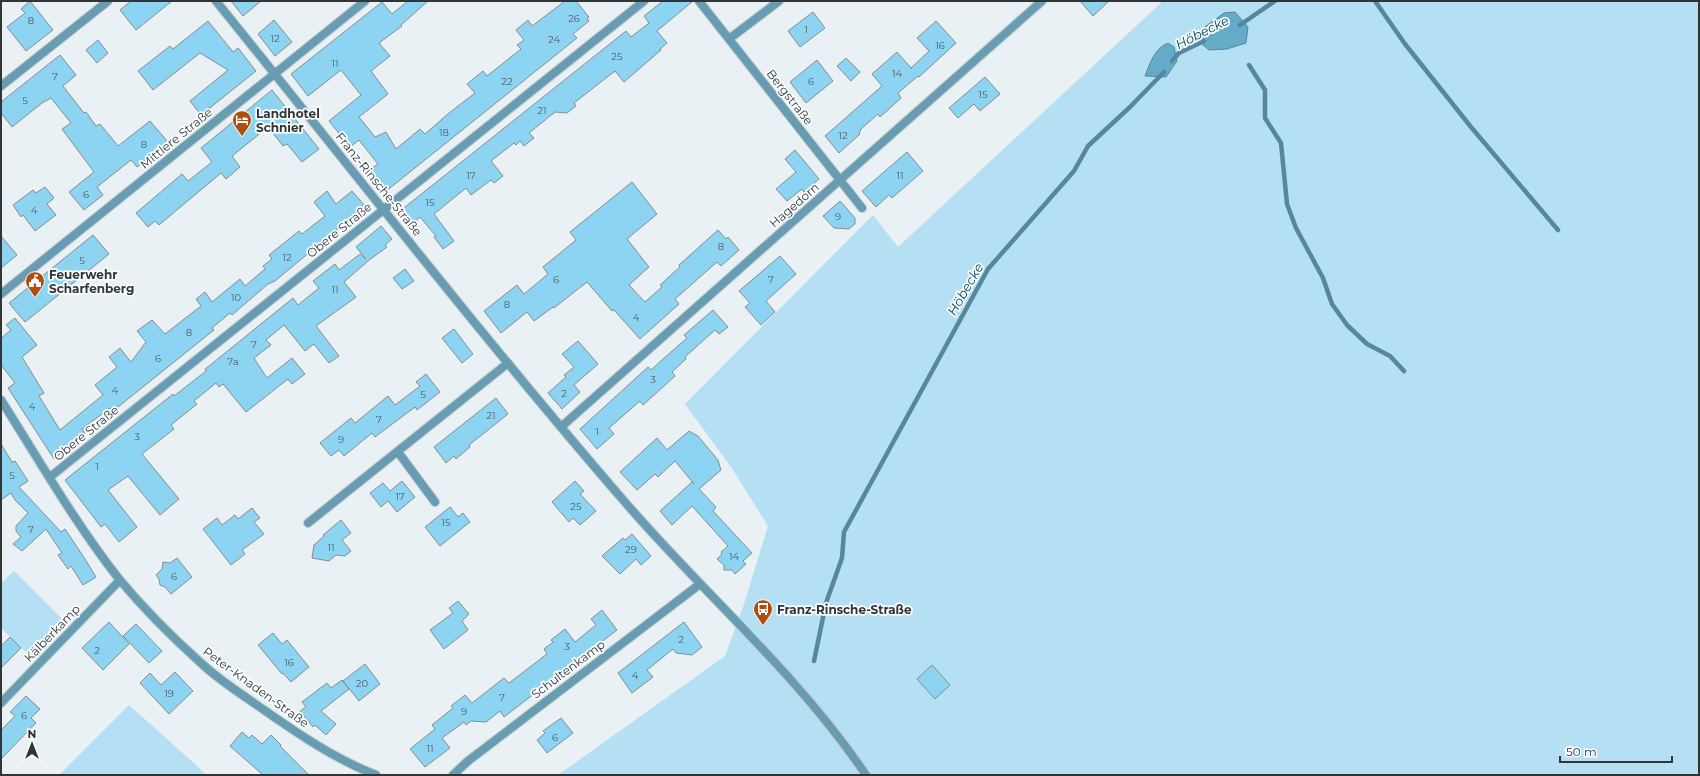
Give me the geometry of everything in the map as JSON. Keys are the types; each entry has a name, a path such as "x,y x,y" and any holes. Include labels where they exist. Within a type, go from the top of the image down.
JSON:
{"street":[{"path":"1,86 108,1"},
{"name":"Franz-Rinsche-Straße","path":"216,1 508,364 637,516 757,643 814,706 866,775"},
{"name":"Mittlere Straße","path":"1,294 366,1"},
{"name":"Obere Straße","path":"50,478 383,209 644,1"},
{"name":"Bergstraße","path":"699,1 862,208"},
{"path":"729,39 779,1"},
{"name":"Hagedorn","path":"561,427 1042,1"},
{"path":"308,523 508,364"},
{"name":"Peter-Knaden-Straße","path":"1,400 50,478 104,558 120,580 165,629 202,665 293,730 322,749 350,764 376,775"},
{"path":"398,452 436,502"},
{"name":"Kälberkamp","path":"1,703 120,580"},
{"name":"Schultenkamp","path":"453,775 468,761 700,584"}],"shaded area":[{"path":"1163,1 1699,1 1699,775 558,775 725,656 744,604 768,526 731,467 685,404 873,215 898,247"},
{"path":"14,571 67,624 33,659 1,628 1,583"},
{"path":"129,705 196,765 206,775 59,775"}],"water":[{"path":"1235,12 1248,27 1246,43 1227,49 1209,50 1196,39 1202,29 1224,13"},
{"path":"1168,43 1174,47 1177,61 1166,77 1145,76 1156,52 1163,45"}],"building":[{"path":"30,1 53,30 26,51 7,27 25,13 21,9"},
{"path":"131,1 172,1 136,30 120,10"},
{"path":"231,1 261,1 243,16"},
{"path":"408,1 428,1 401,25 402,26 379,43 390,56 371,71 388,94 359,117 375,137 386,132 396,149 420,129 425,134 475,93 467,84 483,71 487,76 521,49 517,45 524,40 516,30 528,20 532,26 565,1 576,1 589,17 587,18 589,21 573,34 577,38 385,192 368,171 378,164 359,140 350,147 329,121 361,95 341,70 308,96 291,74 382,2 392,14"},
{"path":"663,1 693,1 657,31 667,43 660,49 661,50 624,82 615,71 574,103 576,106 567,113 555,112 529,133 534,138 524,146 520,141 516,145 514,143 491,161 503,176 494,183 491,180 471,195 466,188 434,214 454,241 443,249 434,237 436,236 420,217 411,225 400,211 626,31 631,37 649,23 644,16"},
{"path":"1080,1 1109,1 1093,16"},
{"path":"813,12 825,28 800,47 788,31"},
{"path":"274,20 292,42 275,56 258,34"},
{"path":"208,21 233,52 238,48 256,71 201,115 190,101 228,70 200,53 153,90 138,71 170,46 173,49"},
{"path":"936,21 956,43 919,77 918,76 898,93 901,98 880,117 878,114 861,129 860,134 839,153 825,136 882,86 872,74 897,52 911,68 929,51 917,38"},
{"path":"98,40 108,53 97,63 86,50"},
{"path":"60,55 76,75 63,86 84,113 86,112 96,126 100,124 118,146 150,121 168,142 137,167 131,160 97,187 103,195 84,210 69,192 94,172 62,129 71,123 51,98 42,103 12,127 1,113 1,102"},
{"path":"846,58 860,72 851,81 837,66"},
{"path":"817,60 833,81 806,103 790,82"},
{"path":"985,77 1000,94 980,111 974,104 958,118 949,108"},
{"path":"272,90 319,149 302,162 287,144 283,146 268,127 232,156 240,167 226,179 221,173 159,225 155,221 148,227 136,213 182,174 188,181 212,162 201,148"},
{"path":"795,150 819,179 804,192 802,189 787,201 776,189 796,172 785,159"},
{"path":"907,152 923,171 892,198 889,195 876,207 862,191"},
{"path":"632,182 657,214 627,239 649,267 629,285 645,302 662,287 660,285 680,267 679,265 718,230 726,239 728,237 739,250 721,266 717,262 675,299 679,304 640,339 614,310 612,311 587,282 554,308 553,307 534,321 527,312 501,333 484,311 517,285 524,294 548,274 543,267 576,240 570,232"},
{"path":"45,187 54,198 47,204 56,215 35,231 23,215 21,217 13,205 33,190 36,193"},
{"path":"327,191 336,204 352,191 365,206 275,281 268,284 232,315 230,313 212,328 214,330 112,412 110,408 82,429 85,433 54,459 8,388 15,383 1,365 1,338 11,330 6,325 15,318 37,345 22,357 44,393 39,396 60,430 103,395 95,385 117,367 109,357 120,348 131,362 146,342 137,331 152,320 165,334 201,306 196,299 205,292 212,302 240,279 245,286 265,269 263,266 272,259 269,255 299,231 302,234 325,216 314,202"},
{"path":"840,201 855,218 855,224 849,229 834,228 823,216"},
{"path":"381,226 392,239 385,245 387,247 344,282 356,297 316,326 339,356 329,363 314,344 305,351 284,325 266,340 271,345 254,358 267,378 292,358 305,374 292,384 288,379 246,412 223,384 219,387 216,383 194,401 197,404 171,425 174,429 142,454 179,499 160,515 128,476 108,490 137,527 119,542 105,524 101,527 65,480 173,394 174,396 206,371 205,369 293,298 298,305 319,288 313,281 335,264 339,270 360,254 366,259 356,247"},
{"path":"93,235 109,254 25,322 9,303"},
{"path":"1,236 17,255 1,268"},
{"path":"780,256 796,274 766,301 775,312 761,325 745,307 750,303 739,291"},
{"path":"405,269 414,281 402,289 393,278"},
{"path":"713,310 728,327 719,334 715,330 685,357 686,359 672,372 675,376 643,405 640,401 609,428 614,434 597,449 580,429 648,367 651,370 687,338 684,335"},
{"path":"454,329 473,354 462,363 442,338"},
{"path":"578,341 598,364 574,385 580,392 562,409 548,393 566,377 564,375 574,367 562,354"},
{"path":"426,374 440,392 417,410 415,407 375,437 372,433 344,456 339,450 331,456 320,443 351,418 355,423 388,396 395,405 420,386 416,382"},
{"path":"496,398 508,414 469,445 470,447 456,459 454,456 446,463 434,447"},
{"path":"689,431 698,436 718,460 721,470 699,489 716,507 713,511 752,553 743,561 746,564 735,574 732,570 724,570 724,565 717,559 722,554 721,552 728,546 692,506 672,525 660,511 692,482 694,484 675,461 658,477 655,474 637,490 620,472 657,438 667,450"},
{"path":"1,444 12,462 15,461 28,481 19,487 61,532 65,529 96,577 83,585 71,566 68,569 58,555 62,553 46,529 22,551 13,544 21,537 16,531 16,526 28,513 15,500 11,493 1,500"},
{"path":"402,481 415,497 397,512 388,501 381,507 370,493 383,483 390,491"},
{"path":"575,481 584,491 580,494 596,511 580,525 573,518 569,522 552,502"},
{"path":"450,507 458,517 463,513 470,522 440,546 425,527"},
{"path":"252,508 260,518 254,522 264,534 242,550 245,554 231,565 203,529 217,518 222,525 235,515 238,519"},
{"path":"341,520 351,533 342,540 351,551 345,556 336,555 329,561 312,558 314,545 324,536 323,535"},
{"path":"632,534 651,556 641,565 636,559 620,574 602,556 623,538 625,540"},
{"path":"177,558 192,577 171,594 165,587 160,585 159,579 156,575 162,569 163,562 170,563"},
{"path":"458,601 469,614 462,621 468,630 444,649 430,630 453,613 449,608"},
{"path":"602,610 617,630 504,717 500,711 486,722 471,721 466,725 464,722 442,738 450,748 425,767 410,749 435,729 432,725 453,708 451,706 465,695 472,703 504,678 509,683 547,654 544,649 553,642 551,640 565,629 575,642 596,625 591,619"},
{"path":"109,622 129,644 103,670 82,648"},
{"path":"684,622 702,647 692,655 676,653 673,649 647,670 653,677 632,693 618,673"},
{"path":"136,624 162,651 149,663 123,636"},
{"path":"273,633 282,644 287,640 309,667 291,682 283,673 282,674 258,645"},
{"path":"10,637 21,648 1,668 1,646"},
{"path":"365,664 380,684 359,701 343,681"},
{"path":"932,665 950,685 935,699 917,679"},
{"path":"175,672 193,691 169,714 140,683 150,673 161,685"},
{"path":"342,680 349,689 321,711 336,724 326,735 315,725 313,727 300,711 306,707 302,702 327,683 331,688"},
{"path":"26,696 40,709 31,718 36,723 1,759 1,730 15,716 10,712"},
{"path":"561,718 573,733 547,753 537,740 545,733 543,731"},
{"path":"242,732 249,738 252,735 262,744 271,735 309,775 263,775 230,746"}],"waterway":[{"name":"Höbecke","path":"1240,25 1275,1"},
{"path":"1375,1 1405,44 1471,127 1558,230"},
{"name":"Höbecke","path":"1172,61 1179,53 1204,41"},
{"path":"1249,65 1265,90 1265,118 1281,143 1287,204 1296,228 1323,278 1332,304 1347,325 1367,344 1390,356 1404,371"},
{"name":"Höbecke","path":"814,661 826,603 842,558 844,532 988,269 1074,171 1088,146 1130,107 1164,72"}],"place":[{"name":"Landhotel Schnier","path":"242,137"},
{"name":"Feuerwehr Scharfenberg","path":"35,298"},
{"name":"Franz-Rinsche-Straße","path":"763,626"}]}
